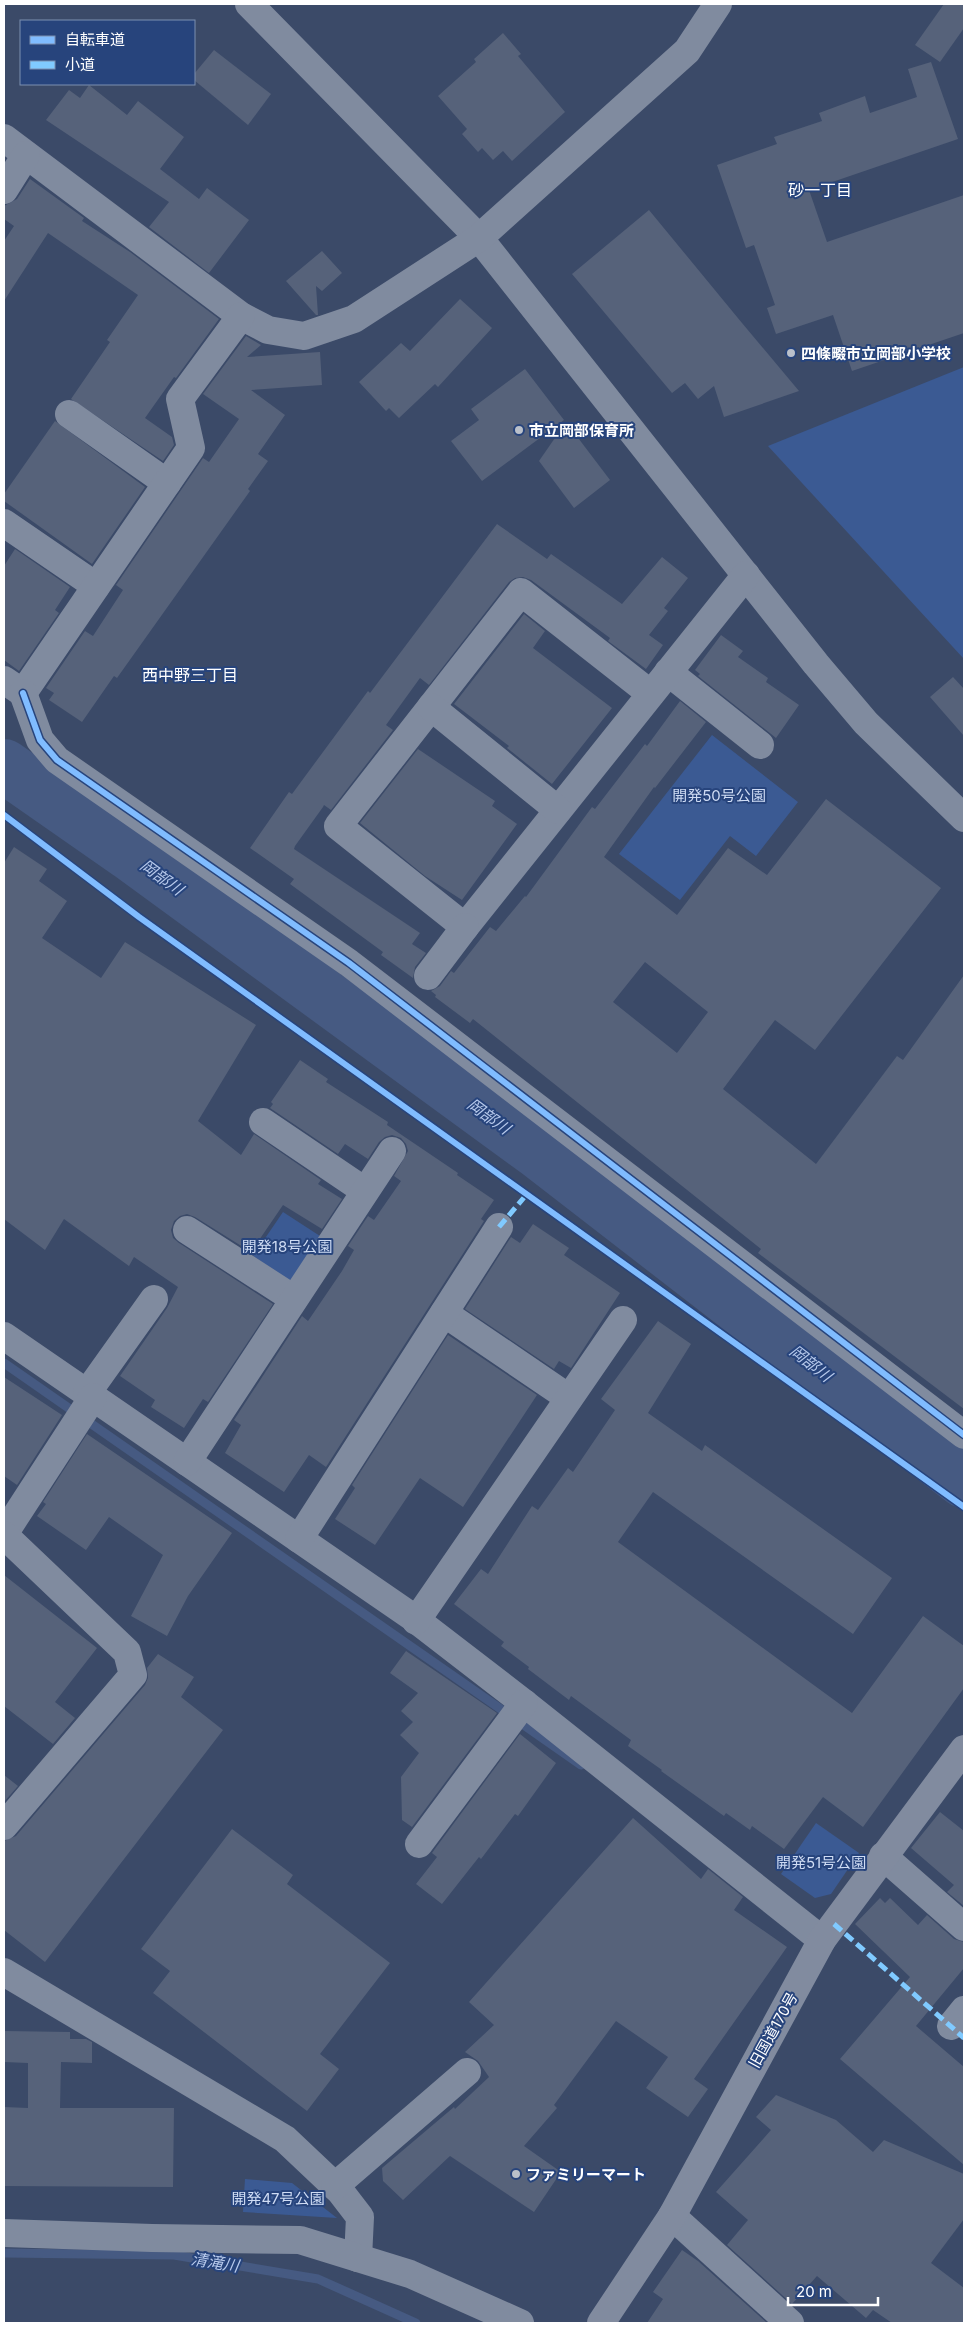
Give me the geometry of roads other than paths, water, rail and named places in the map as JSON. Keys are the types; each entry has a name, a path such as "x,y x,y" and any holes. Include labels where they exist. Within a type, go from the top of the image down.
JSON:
{"highway":[{"name":"旧国道170号","path":"600,2323 672,2216 822,1940 883,1856 963,1753"}],"street":[{"path":"249,4 479,238 866,723 964,818"},
{"path":"4,138 241,316 268,330 304,336 354,319 479,238 687,51 718,4"},
{"path":"4,190 26,155"},
{"path":"241,316 180,400 191,448 96,586 13,686 40,740 57,760 349,963 964,1435"},
{"path":"70,414 167,483"},
{"path":"4,523 96,586"},
{"path":"428,976 746,575"},
{"path":"465,927 338,826 521,592 651,694"},
{"path":"668,672 760,744"},
{"path":"431,707 558,810"},
{"path":"263,1122 365,1191"},
{"path":"187,1462 392,1151"},
{"path":"299,1539 499,1227"},
{"path":"187,1230 294,1299"},
{"path":"4,1826 133,1675 126,1652 4,1534 154,1299"},
{"path":"444,1313 569,1398"},
{"path":"416,1620 623,1320"},
{"path":"4,1336 85,1407 187,1462 416,1620 516,1713 822,1940"},
{"path":"418,1844 516,1713"},
{"path":"883,1856 964,1927"},
{"path":"4,1972 285,2139 335,2186 360,2217 358,2258"},
{"path":"335,2186 467,2072"},
{"path":"672,2216 790,2323"},
{"path":"4,2233 300,2240 410,2274 520,2323"}],"waterway":[{"name":"岡部川","path":"4,766 129,853 537,1151 964,1481"},
{"path":"4,1363 581,1765"},
{"name":"清滝川","path":"4,2253 174,2255 318,2279 416,2323"}],"place":[{"name":"四條畷市立岡部小学校","path":"791,353"},
{"name":"市立岡部保育所","path":"519,430"},
{"name":"ファミリーマート","path":"516,2174"}],"district":[{"name":"砂一丁目","path":"820,190"},
{"name":"西中野三丁目","path":"190,675"}],"park label":[{"name":"開発50号公園","path":"719,795"},
{"name":"開発18号公園","path":"287,1246"},
{"name":"開発51号公園","path":"821,1862"},
{"name":"開発47号公園","path":"278,2198"}]}
